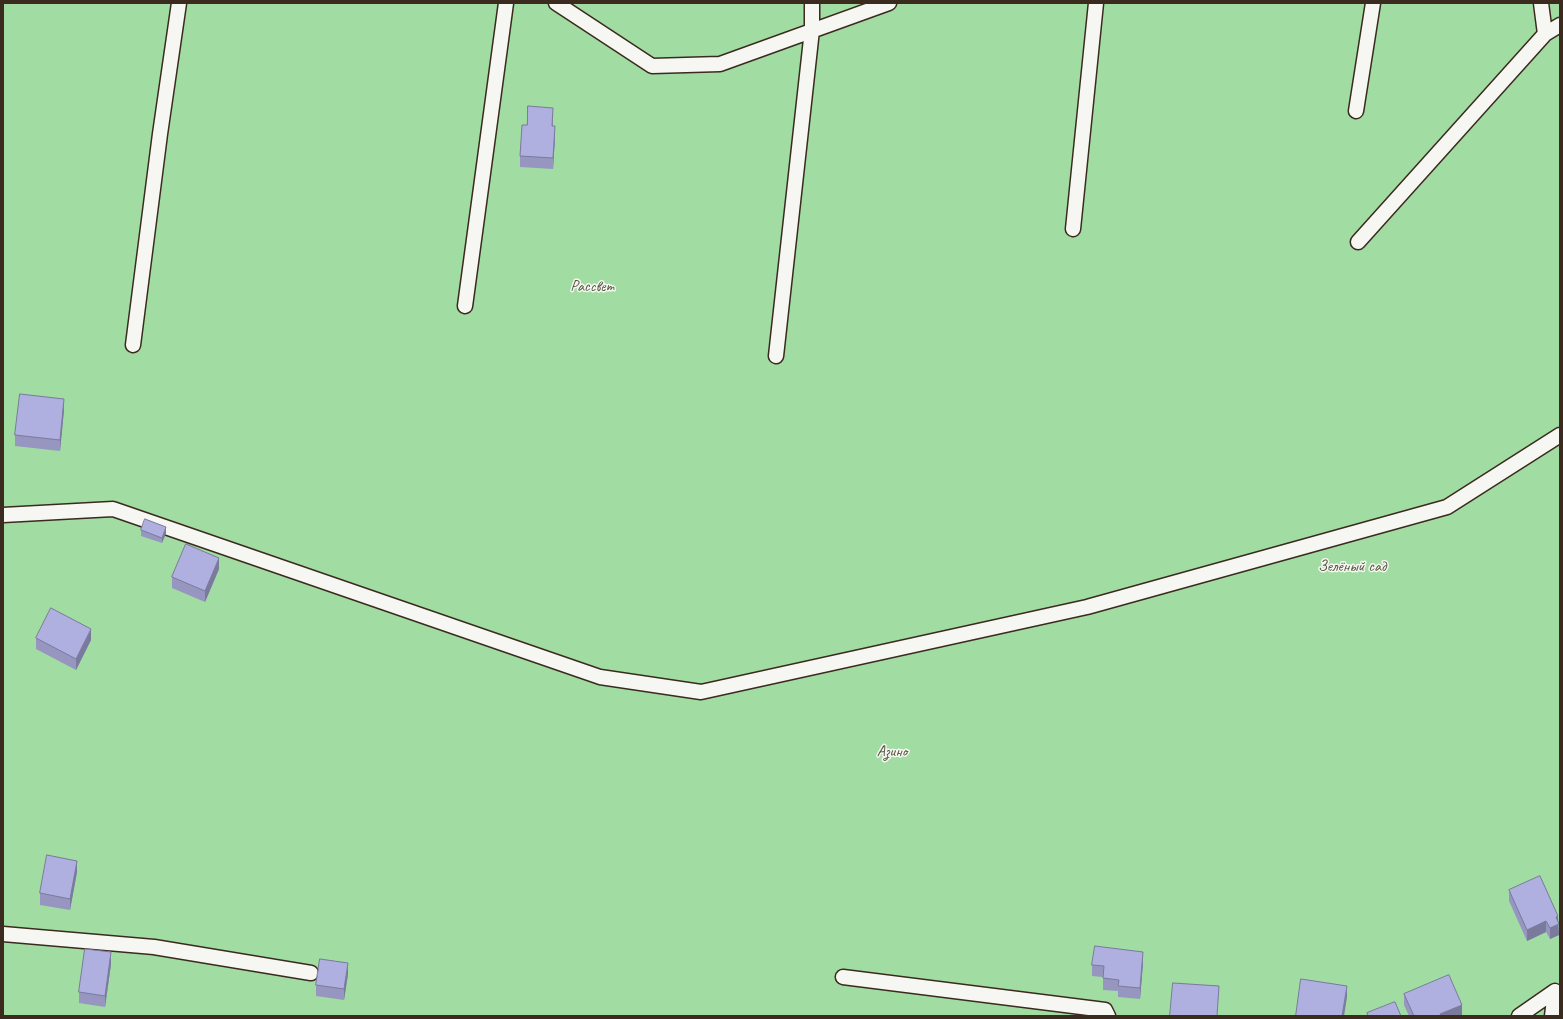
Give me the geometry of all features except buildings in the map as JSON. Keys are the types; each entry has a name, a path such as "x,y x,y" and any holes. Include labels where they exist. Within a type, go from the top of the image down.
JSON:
{"lane":[{"path":"133,345 160,134 179,3"},
{"path":"465,306 506,3"},
{"path":"556,3 652,66 720,64 889,3"},
{"path":"776,356 812,30 812,3"},
{"path":"1073,229 1096,3"},
{"path":"1356,111 1373,3"},
{"path":"1541,3 1545,34"},
{"path":"1358,242 1545,34 1560,26"},
{"path":"3,515 113,509 600,677 701,692 1087,606 1447,507 1560,435"},
{"path":"3,934 154,947 311,973"},
{"path":"843,977 1105,1010 1108,1016"},
{"path":"1520,1016 1555,991 1552,1016"}],"green space":[{"path":"3,3 1560,3 1560,1016 3,1016"}],"park label":[{"name":"Рассвет","path":"592,287"},
{"name":"Зелёный сад","path":"1352,567"},
{"name":"Азино","path":"892,752"}]}
